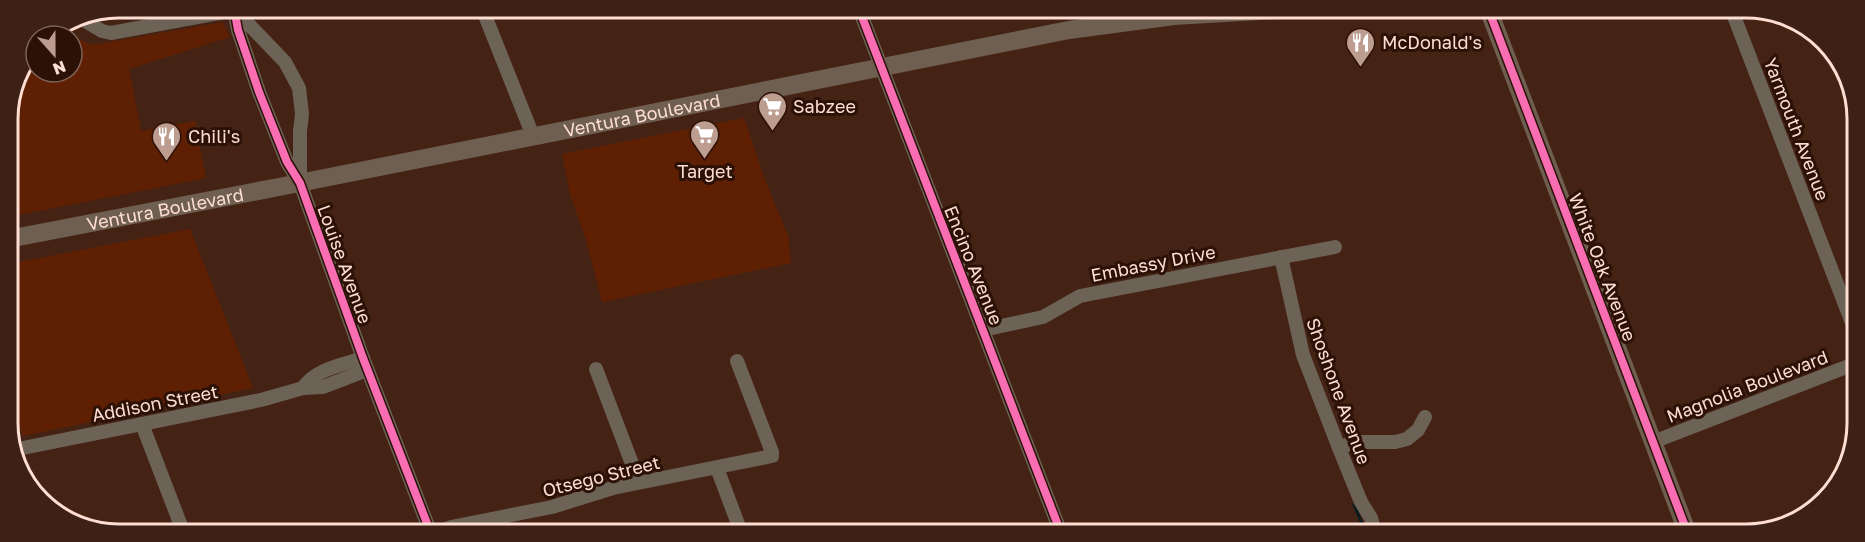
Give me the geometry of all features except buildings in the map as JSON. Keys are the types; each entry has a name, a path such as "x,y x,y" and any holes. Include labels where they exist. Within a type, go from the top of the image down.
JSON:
{"main road":[{"name":"Ventura Boulevard","path":"18,237 1035,36 1156,18"},
{"name":"White Oak Avenue","path":"1492,18 1684,524"}],"street":[{"path":"88,23 102,31 111,33 188,18"},
{"name":"Louise Avenue","path":"236,18 238,30 259,92 287,162 300,183 365,364 427,524"},
{"name":"Louise Avenue","path":"243,18 285,62 299,88 302,114 300,183"},
{"path":"486,18 533,136"},
{"name":"Encino Avenue","path":"863,18 1057,524"},
{"name":"Yarmouth Avenue","path":"1735,18 1847,310"},
{"name":"Embassy Drive","path":"983,330 1043,317 1080,296 1335,247"},
{"name":"Shoshone Avenue","path":"1281,257 1303,355 1361,502 1372,524"},
{"name":"Otsego Street","path":"472,524 552,507 599,491 772,456 737,361"},
{"name":"Addison Street","path":"22,448 261,400 303,388 308,381 320,373 365,364"},
{"name":"Magnolia Boulevard","path":"1653,442 1847,367"},
{"path":"596,369 639,482"},
{"path":"1339,448 1354,442 1395,442 1407,439 1418,430 1425,417"},
{"path":"142,424 180,524"},
{"path":"717,468 738,524"}],"shaded area":[{"path":"223,22 230,37 129,69 141,131 195,121 206,178 18,215 18,113 24,84 84,84 84,41 92,45"},
{"path":"744,118 765,180 788,236 791,263 602,302 586,240 570,194 562,154"},
{"path":"190,229 253,388 23,436 18,423 18,262"}],"waterway":[{"path":"1354,505 1362,524"}],"cycle path":[{"path":"236,18 259,92 287,162 300,183 363,358 427,524"},
{"path":"862,18 1058,524"},
{"path":"1492,18 1684,524"}],"place":[{"name":"McDonald's","path":"1361,68"},
{"name":"Sabzee","path":"772,132"},
{"name":"Target","path":"705,160"},
{"name":"Chili's","path":"167,162"}]}
